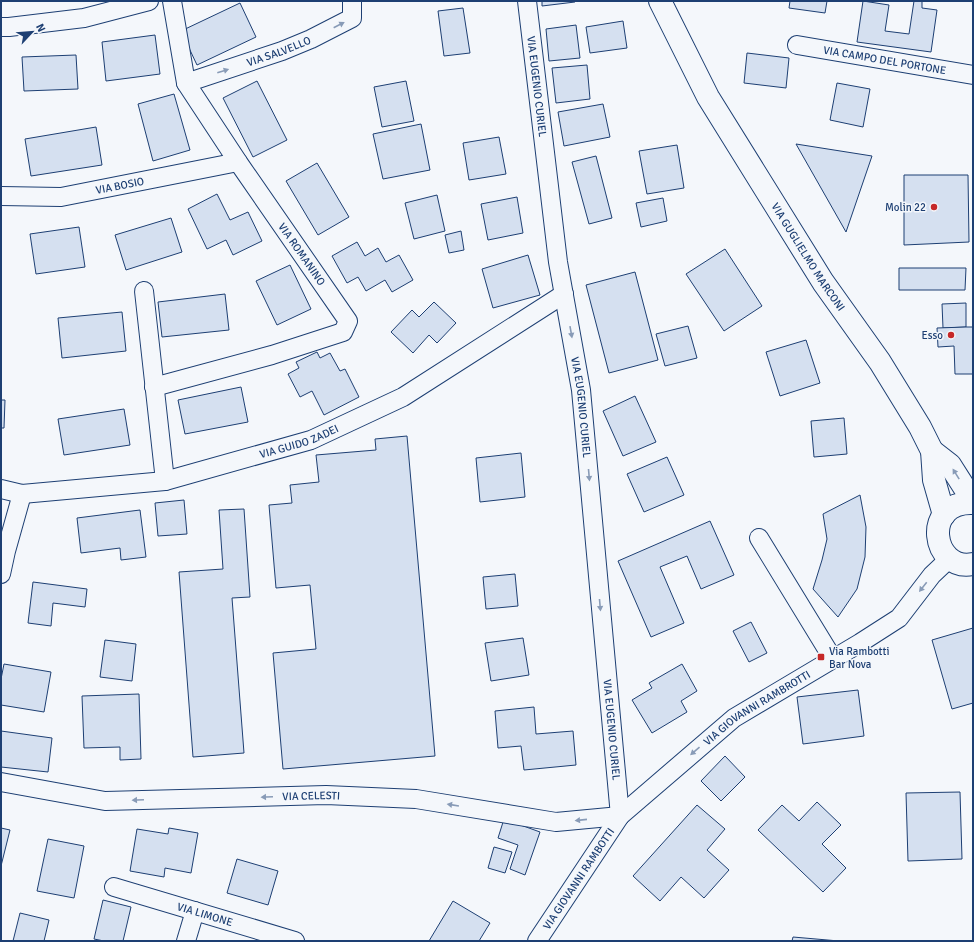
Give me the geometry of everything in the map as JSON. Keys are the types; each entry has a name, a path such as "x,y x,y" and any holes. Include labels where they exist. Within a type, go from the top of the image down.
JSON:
{"main road":[{"name":"VIA GUGLIELMO MARCONI","path":"660,1 708,97 823,282 880,362 920,427 932,451 934,480 944,515"},
{"path":"932,451 950,465 973,502 957,505 944,515 939,523 939,542 943,551 966,564"}],"street":[{"path":"1,27 84,18 149,1"},
{"name":"VIA ROMANINO","path":"154,387 279,353 343,332 348,321 238,162 186,83 172,1"},
{"name":"VIA SALVELLO","path":"186,83 282,51 311,39 352,18 352,1"},
{"name":"VIA EUGENIO CURIEL","path":"527,1 557,254 582,390 620,816"},
{"name":"VIA CAMPO DEL PORTONE","path":"796,46 973,75"},
{"name":"VIA BOSIO","path":"1,196 61,197 238,162"},
{"path":"144,290 165,481"},
{"name":"VIA GUIDO ZADEI","path":"1,489 22,494 165,481 311,440 403,397 564,294"},
{"path":"1,574 22,494"},
{"path":"759,538 833,659"},
{"name":"VIA GIOVANNI RAMBROTTI","path":"620,816 734,718 899,618 932,575 966,564"},
{"name":"VIA CELESTI","path":"1,782 106,801 326,795 416,799 556,822 620,816"},
{"name":"VIA GIOVANNI RAMBOTTI","path":"537,941 620,816"},
{"name":"VIA LIMONE","path":"114,887 295,941"},
{"path":"186,941 195,911"}],"building":[{"path":"542,1 575,1 575,2 542,6"},
{"path":"790,1 827,1 825,13 789,8"},
{"path":"863,1 889,5 885,31 909,34 914,1 922,1 922,8 937,10 931,52 857,42"},
{"path":"240,3 256,37 197,65 181,31"},
{"path":"463,8 470,53 444,56 438,11"},
{"path":"623,21 627,48 590,53 586,27"},
{"path":"576,25 580,58 549,61 546,29"},
{"path":"155,35 160,74 106,81 102,42"},
{"path":"747,53 789,58 786,88 744,83"},
{"path":"76,55 78,89 24,91 22,57"},
{"path":"587,65 590,99 556,103 552,68"},
{"path":"257,81 287,140 253,157 223,98"},
{"path":"406,81 414,121 382,127 374,87"},
{"path":"837,83 870,89 863,127 830,120"},
{"path":"174,94 190,150 153,161 138,104"},
{"path":"603,104 610,137 564,146 558,112"},
{"path":"421,124 430,170 383,179 373,134"},
{"path":"96,127 102,165 31,176 25,139"},
{"path":"499,137 506,174 469,180 463,143"},
{"path":"796,144 872,156 846,232"},
{"path":"677,145 684,188 647,194 639,151"},
{"path":"596,156 612,218 589,224 572,162"},
{"path":"317,163 349,217 318,235 286,181"},
{"path":"904,175 968,175 969,242 904,245"},
{"path":"217,194 230,220 248,212 262,241 233,255 226,240 207,249 188,209"},
{"path":"437,195 445,231 414,239 405,203"},
{"path":"517,197 523,233 488,240 481,204"},
{"path":"663,198 667,221 641,227 636,203"},
{"path":"171,218 182,252 126,270 115,235"},
{"path":"79,227 85,267 36,274 30,234"},
{"path":"461,231 464,250 449,253 445,235"},
{"path":"357,242 365,256 378,248 386,262 399,255 413,280 392,292 385,280 366,291 358,277 347,283 332,256"},
{"path":"725,249 762,306 724,331 686,274"},
{"path":"528,255 540,295 493,308 482,269"},
{"path":"290,265 311,309 277,325 256,281"},
{"path":"899,268 966,268 965,290 899,290"},
{"path":"635,272 658,360 609,373 586,285"},
{"path":"225,294 229,330 162,337 158,302"},
{"path":"434,302 456,323 437,343 429,335 413,353 391,332 412,310 419,317"},
{"path":"966,303 966,327 943,328 942,304"},
{"path":"122,312 126,351 62,358 58,318"},
{"path":"688,326 697,358 665,366 656,334"},
{"path":"973,327 973,374 955,374 954,346 938,347 937,328"},
{"path":"806,340 820,383 780,396 766,352"},
{"path":"317,352 320,358 330,353 340,371 345,369 359,397 324,415 312,391 300,397 288,374 299,368 296,362"},
{"path":"241,387 248,422 185,434 178,400"},
{"path":"635,396 656,442 623,456 603,411"},
{"path":"1,400 5,400 4,428 1,428"},
{"path":"124,409 130,445 64,455 58,419"},
{"path":"844,418 847,454 814,457 811,421"},
{"path":"407,436 435,756 283,769 273,653 316,649 310,585 276,588 269,505 292,503 290,485 319,482 316,455 376,450 375,439"},
{"path":"521,453 525,497 480,502 476,458"},
{"path":"667,457 684,495 644,512 627,474"},
{"path":"860,495 866,527 865,557 857,589 838,617 813,589 827,539 823,514"},
{"path":"184,500 187,534 158,536 155,503"},
{"path":"244,509 250,597 232,598 244,753 193,757 179,572 223,569 219,510"},
{"path":"140,510 146,557 121,560 120,548 81,553 77,518"},
{"path":"710,521 734,575 701,589 687,556 660,567 684,623 651,637 618,561"},
{"path":"515,574 518,606 486,609 483,577"},
{"path":"33,582 87,589 85,607 53,603 51,626 28,623"},
{"path":"751,622 767,653 749,662 733,631"},
{"path":"973,628 973,703 952,709 932,640"},
{"path":"523,638 529,675 491,681 485,643"},
{"path":"105,640 136,644 132,681 100,677"},
{"path":"4,664 51,672 44,712 1,705 1,679"},
{"path":"682,664 697,691 681,701 687,712 652,733 632,700 652,688 649,683"},
{"path":"858,690 864,736 803,744 797,697"},
{"path":"139,694 141,759 120,760 120,747 84,748 82,696"},
{"path":"534,707 536,734 573,731 576,765 524,770 521,746 498,748 495,711"},
{"path":"1,731 52,738 48,772 1,767"},
{"path":"725,756 745,777 721,801 701,781"},
{"path":"960,792 962,859 908,861 906,793"},
{"path":"817,802 841,825 822,844 846,868 823,892 758,830 782,805 799,821"},
{"path":"697,805 725,829 707,850 729,870 704,898 681,877 660,901 633,876"},
{"path":"504,819 540,832 525,875 510,869 518,845 498,838"},
{"path":"1,828 10,830 1,866"},
{"path":"169,828 198,833 191,873 165,868 164,877 130,871 137,829 168,834"},
{"path":"48,839 84,846 74,898 37,891"},
{"path":"494,847 512,852 505,873 488,868"},
{"path":"237,859 278,871 268,905 227,893"},
{"path":"103,900 131,907 123,941 104,941 94,939"},
{"path":"453,901 490,923 479,941 429,941"},
{"path":"20,913 49,920 44,941 13,941"},
{"path":"793,937 839,941 792,941"}],"place":[{"name":"Molin 22","path":"934,207"},
{"name":"Esso","path":"951,335"},
{"name":"Via Rambotti Bar Nova","path":"821,657"}]}
